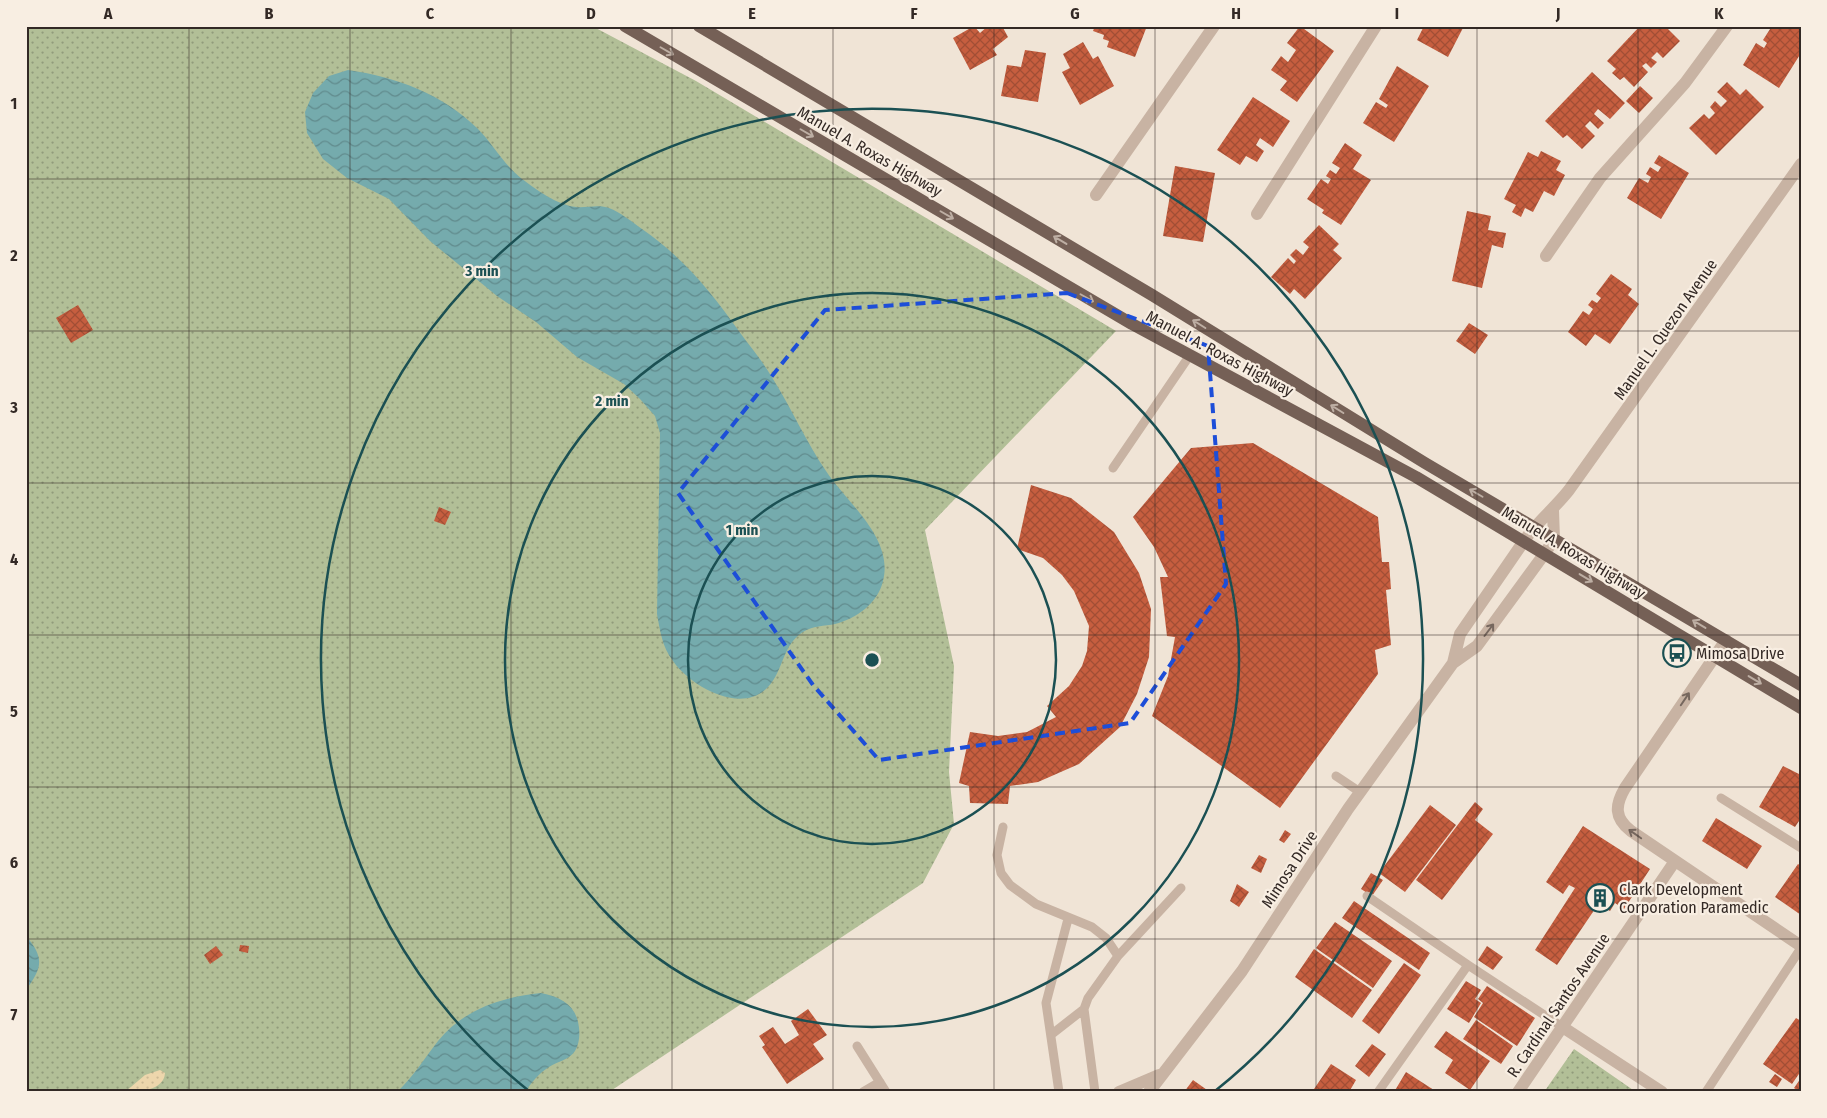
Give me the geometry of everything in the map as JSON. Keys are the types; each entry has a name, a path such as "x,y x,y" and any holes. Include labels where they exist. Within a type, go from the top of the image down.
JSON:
{"main road":[{"name":"Manuel A. Roxas Highway","path":"625,26 1132,324 1416,477 1801,708"},
{"name":"Manuel A. Roxas Highway","path":"700,26 1152,294 1425,463 1801,685"}],"street":[{"path":"1096,195 1214,26"},
{"path":"1257,214 1376,26"},
{"path":"1546,256 1600,178 1685,83 1727,26"},
{"name":"Manuel L. Quezon Avenue","path":"1524,541 1533,527 1552,511 1629,408 1801,164"},
{"path":"1552,511 1554,539"},
{"name":"Mimosa Drive","path":"1149,1092 1159,1076 1242,971 1360,792 1454,663 1477,646 1554,539"},
{"name":"Mimosa Drive","path":"1454,663 1460,634 1524,541"},
{"path":"1726,640 1618,800 1617,812 1622,824 1801,947"},
{"name":"R. Cardinal Santos Avenue","path":"1518,1092 1564,1028 1675,861"},
{"path":"1564,1028 1662,1092"},
{"path":"1118,1092 1159,1076"}],"lane":[{"path":"1112,468 1190,355"},
{"path":"1336,776 1360,792"},
{"path":"1721,798 1801,848"},
{"path":"1002,827 997,855 1001,873 1010,885 1036,904 1092,928 1106,938 1118,956"},
{"path":"1095,1092 1084,1010 1088,998 1118,956 1181,888"},
{"path":"1367,896 1564,1028"},
{"path":"1059,1092 1046,1003 1068,919"},
{"path":"1706,1092 1801,947"},
{"path":"1378,1092 1468,965"},
{"path":"1052,1034 1084,1010"},
{"path":"857,1046 886,1092"},
{"path":"864,1092 880,1082"}],"highlighted area":[{"path":"1067,293 1208,346 1226,584 1130,723 879,760 813,685 678,493 825,310"}],"green space":[{"path":"26,26 592,26 696,81 1116,331 925,530 954,666 949,772 954,824 923,883 609,1092 26,1092"},
{"path":"1574,1049 1636,1092 1544,1092"}],"sand":[{"path":"160,1070 165,1073 160,1084 143,1091 125,1092 145,1075"}],"water":[{"path":"348,70 384,77 418,89 450,106 478,129 504,161 522,179 555,200 569,206 609,208 630,220 657,240 684,264 719,304 766,367 826,471 875,536 882,550 885,565 883,581 871,603 858,614 843,622 810,628 796,637 773,680 768,687 757,695 745,698 731,698 704,688 681,671 669,656 664,644 657,614 660,433 655,416 624,384 577,357 536,322 497,296 430,241 389,199 347,178 323,159 307,133 305,112 313,93 329,76"},
{"path":"26,936 39,957 39,963 38,969 26,990"},
{"path":"541,993 556,997 572,1008 578,1020 579,1040 573,1054 542,1072 525,1092 397,1092 414,1074 438,1041 460,1021 485,1006 512,998"}],"building":[{"path":"974,26 980,33 988,26 1002,26 1008,37 993,49 997,55 970,70 953,38"},
{"path":"1095,26 1147,26 1135,57 1107,47 1109,41 1103,39 1104,35 1093,31"},
{"path":"1300,26 1334,51 1297,102 1280,90 1287,81 1271,70 1281,56 1288,62 1296,50 1287,43"},
{"path":"1424,26 1464,26 1448,57 1417,40"},
{"path":"1640,26 1665,26 1680,41 1663,58 1657,52 1651,58 1657,62 1651,68 1646,63 1642,66 1648,72 1634,87 1624,77 1620,80 1612,73 1616,69 1607,61"},
{"path":"1772,26 1801,26 1801,53 1779,88 1743,65 1756,43 1764,48 1767,43 1763,40"},
{"path":"1083,42 1093,59 1098,56 1114,86 1080,105 1062,72 1070,68 1063,54"},
{"path":"1025,50 1046,53 1038,102 1001,96 1007,65 1021,67"},
{"path":"1397,66 1429,86 1394,142 1363,123 1376,102 1386,108 1388,105 1379,99"},
{"path":"1592,72 1625,103 1610,119 1598,109 1594,114 1604,123 1598,129 1590,121 1585,126 1595,136 1582,149 1567,135 1563,138 1545,121"},
{"path":"1727,82 1740,95 1746,89 1764,107 1716,155 1689,128 1704,114 1709,119 1715,113 1710,107 1715,101 1721,107 1727,101 1717,92"},
{"path":"1640,86 1653,98 1639,113 1626,101"},
{"path":"1253,97 1290,121 1273,147 1260,138 1256,145 1264,151 1257,162 1246,156 1240,165 1217,150"},
{"path":"1345,143 1362,155 1353,169 1371,180 1341,225 1322,213 1324,210 1307,199 1321,179 1328,184 1331,179 1326,176 1330,170 1336,174 1340,168 1332,163"},
{"path":"1541,151 1561,161 1556,170 1565,175 1554,196 1544,191 1533,212 1525,208 1521,217 1512,212 1516,205 1504,199 1528,152 1538,157"},
{"path":"1659,155 1689,173 1661,219 1627,198 1639,178 1648,183 1651,177 1646,174 1650,167 1658,172 1661,167 1654,163"},
{"path":"1175,166 1215,173 1203,242 1163,236"},
{"path":"1467,211 1491,216 1488,230 1506,233 1503,248 1492,245 1482,288 1452,281"},
{"path":"1319,225 1339,244 1333,250 1342,258 1305,299 1294,289 1290,294 1271,277 1288,258 1294,264 1296,261 1290,255 1296,249 1303,255 1309,247 1303,242"},
{"path":"1611,274 1632,289 1628,295 1639,304 1610,344 1595,334 1586,346 1568,332 1583,311 1589,315 1593,309 1588,305 1592,300 1597,303 1601,298 1596,294"},
{"path":"78,305 93,330 71,343 56,318"},
{"path":"1469,323 1488,335 1475,354 1456,341"},
{"path":"1253,443 1378,517 1382,562 1389,562 1391,589 1386,590 1391,645 1375,650 1378,674 1280,808 1152,716 1168,676 1175,637 1167,636 1160,577 1168,577 1154,547 1133,517 1191,448"},
{"path":"1031,485 1071,498 1114,532 1139,573 1151,609 1149,657 1137,694 1120,727 1079,764 1038,782 1010,786 1008,804 970,803 969,786 959,783 970,732 998,736 1027,732 1056,717 1047,706 1069,686 1082,666 1087,651 1089,626 1074,591 1062,575 1043,558 1017,549"},
{"path":"439,507 451,512 445,525 434,521"},
{"path":"1783,766 1801,775 1801,818 1795,827 1759,807"},
{"path":"1475,802 1483,809 1475,820 1493,834 1442,900 1416,880"},
{"path":"1430,805 1456,825 1405,892 1379,873"},
{"path":"1716,818 1762,846 1747,869 1702,841"},
{"name":"Clark Development Corporation Paramedic","path":"1583,826 1650,869 1624,909 1615,903 1610,911 1603,906 1601,909 1597,906 1557,965 1535,950 1575,888 1569,885 1563,894 1546,882"},
{"path":"1285,830 1291,834 1284,843 1279,840"},
{"path":"1259,855 1267,859 1261,873 1251,868"},
{"path":"1798,864 1801,866 1801,915 1775,897"},
{"path":"1371,873 1383,880 1372,896 1361,889"},
{"path":"1237,884 1249,892 1239,907 1230,901"},
{"path":"1354,901 1430,953 1419,970 1342,918"},
{"path":"1335,922 1392,961 1373,988 1316,948"},
{"path":"240,945 249,946 248,953 239,951"},
{"path":"216,946 223,955 210,964 204,955"},
{"path":"1487,946 1503,957 1493,970 1478,960"},
{"path":"1314,949 1372,990 1352,1018 1295,977"},
{"path":"1404,963 1421,975 1379,1034 1362,1021"},
{"path":"1466,981 1481,990 1475,999 1481,1003 1469,1023 1447,1009"},
{"path":"1487,986 1535,1018 1517,1046 1474,1017 1483,1003 1478,999"},
{"path":"808,1009 827,1035 813,1044 824,1059 787,1084 762,1047 765,1045 759,1036 773,1027 785,1044 799,1035 791,1021"},
{"path":"1796,1018 1801,1021 1801,1071 1792,1084 1763,1064"},
{"path":"1476,1020 1513,1046 1501,1064 1463,1039"},
{"path":"1446,1031 1490,1061 1470,1090 1445,1073 1453,1060 1434,1047"},
{"path":"1372,1044 1386,1054 1369,1077 1355,1066"},
{"path":"1331,1064 1356,1080 1349,1092 1312,1092"},
{"path":"1406,1072 1437,1092 1394,1092"},
{"path":"1775,1074 1782,1079 1777,1087 1769,1082"},
{"path":"1801,1078 1801,1092 1800,1092 1794,1088"},
{"path":"1193,1080 1210,1092 1184,1092"}],"place":[{"name":"Mimosa Drive","path":"1677,653"},
{"name":"Clark Development Corporation Paramedic","path":"1600,898"}]}
